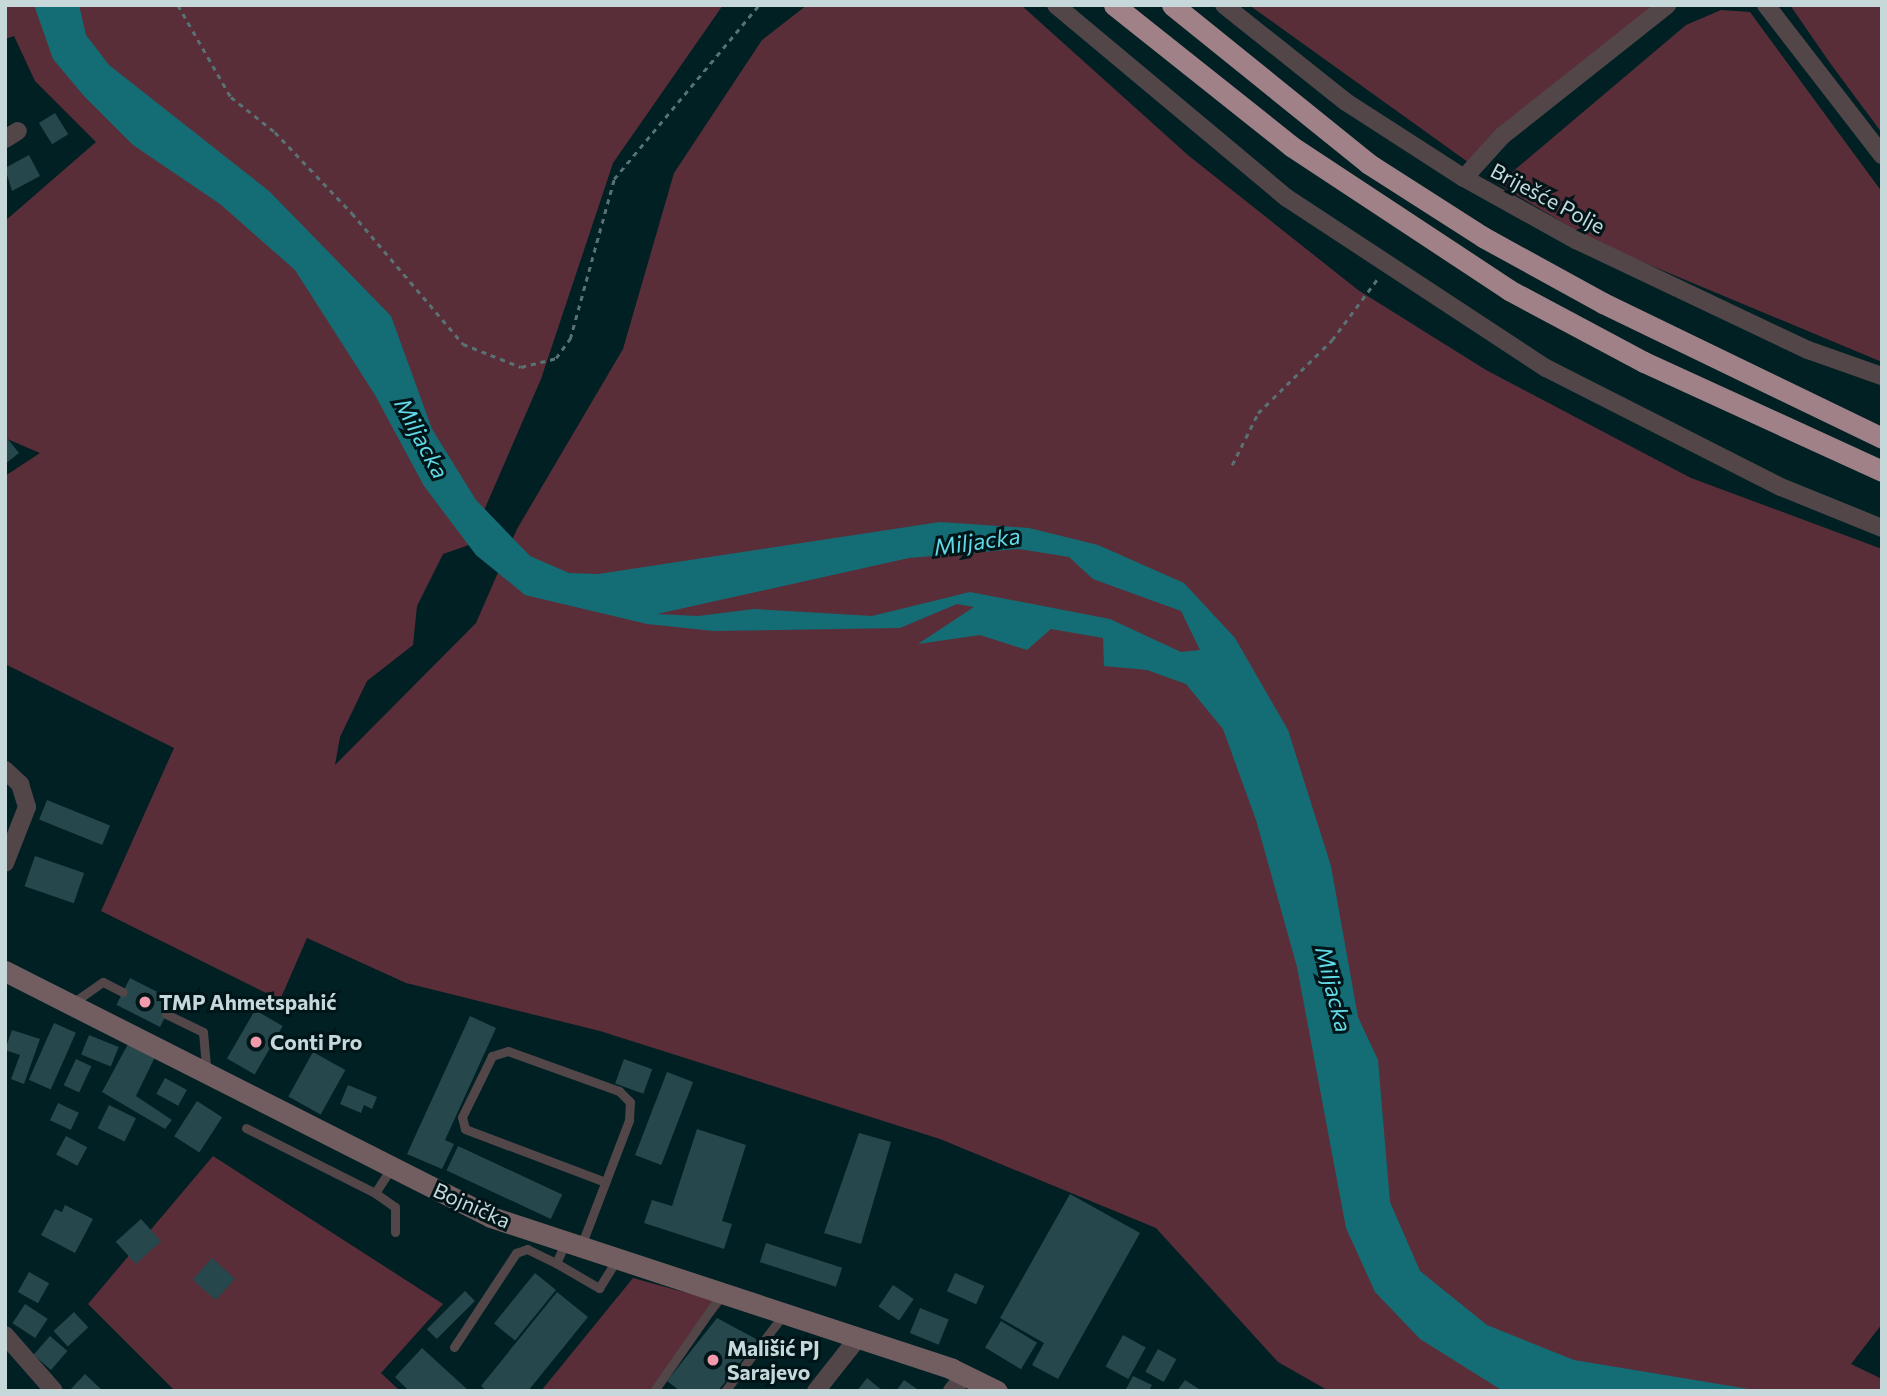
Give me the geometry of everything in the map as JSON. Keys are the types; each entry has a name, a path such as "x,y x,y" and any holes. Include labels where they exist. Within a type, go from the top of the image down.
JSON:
{"highway":[{"path":"1114,5 1282,140 1497,283 1644,362 1882,471"},
{"path":"1172,5 1369,164 1483,237 1603,303 1882,438"}],"main road":[{"name":"Bojnička","path":"5,971 74,1002 491,1217 858,1338 958,1383 997,1391"}],"street":[{"path":"1056,5 1287,198 1386,267 1546,368 1781,487 1882,528"},
{"name":"Briješće Polje","path":"1224,5 1346,102 1464,178 1576,240 1808,350 1882,376"},
{"path":"1464,178 1502,136 1667,5"},
{"path":"1766,5 1882,155"},
{"path":"5,770 20,784 27,807 5,863"},
{"path":"5,1335 54,1391"},
{"path":"816,1391 858,1338"}],"lane":[{"path":"74,1002 103,982 123,992"},
{"path":"166,1014 204,1032 206,1072"},
{"path":"556,1263 573,1245 605,1182 629,1120 625,1096 508,1051 492,1056 462,1117 465,1129 605,1182"},
{"path":"246,1128 375,1193 395,1207 395,1232"},
{"path":"375,1193 392,1167"},
{"path":"454,1347 519,1250 556,1263 599,1288 617,1259"},
{"path":"654,1391 722,1293"},
{"path":"725,1391 784,1314"}],"path":[{"path":"178,5 231,97 275,132 352,213 463,344 521,367 556,358 570,339 614,179 759,5"},
{"path":"1232,465 1258,413 1332,340 1386,267"}],"shaded area":[{"path":"5,5 723,5 613,163 541,379 469,545 443,554 417,606 413,645 367,681 340,737 335,765 476,623 517,529 623,349 674,173 762,40 807,5 1021,5 1189,156 1358,290 1486,370 1691,478 1882,549 1882,1324 1851,1364 1882,1379 1882,1391 1329,1391 1278,1362 1156,1228 940,1139 600,1031 406,983 307,938 280,1000 101,911 174,748 5,664 5,476 40,453 5,438 5,221 96,142 35,81 14,36 5,39"},
{"path":"1249,5 1655,5 1472,165"},
{"path":"1790,5 1882,5 1882,133 1830,63"},
{"path":"1721,10 1750,12 1882,192 1882,362 1597,243 1498,184 1686,25"},
{"path":"213,1156 443,1304 381,1373 400,1391 175,1391 88,1304"},
{"path":"633,1278 723,1303 650,1391 541,1391"}],"water":[{"name":"Miljacka","path":"34,5 79,5 86,35 109,65 269,191 391,316 432,429 476,500 530,556 569,573 598,574 940,522 1029,528 1098,545 1184,583 1235,638 1288,730 1331,866 1358,1017 1378,1060 1390,1202 1420,1271 1487,1325 1574,1360 1761,1391 1503,1391 1420,1339 1375,1292 1346,1228 1297,967 1256,820 1223,729 1186,684 1147,670 1104,666 1103,638 1051,629 1027,650 980,635 918,644 974,607 957,604 900,628 714,631 647,624 525,595 476,555 424,486 375,395 295,270 220,204 133,145 84,96 53,59","holes":["1019,549 1069,557 1093,579 1181,611 1200,650 1181,652 1110,619 970,592 872,616 754,609 698,616 657,614 909,558"]}],"building":[{"path":"55,113 68,134 52,144 39,123"},
{"path":"29,155 40,176 12,191 5,168"},
{"path":"7,438 19,453 5,464 5,440"},
{"path":"47,800 110,825 102,845 39,819"},
{"path":"35,856 84,873 74,903 25,886"},
{"name":"TMP Ahmetspahić","path":"130,978 174,1000 160,1027 116,1005"},
{"name":"Conti Pro","path":"255,1010 283,1026 255,1074 227,1058"},
{"path":"470,1016 496,1028 445,1140 454,1144 442,1169 407,1154"},
{"path":"54,1023 76,1033 51,1089 29,1080"},
{"path":"12,1030 40,1039 24,1084 11,1079 20,1055 5,1050"},
{"path":"89,1035 119,1047 111,1066 81,1054"},
{"path":"128,1044 156,1055 136,1096 172,1120 165,1129 102,1092"},
{"path":"313,1052 345,1070 321,1115 288,1097"},
{"path":"76,1059 91,1066 79,1092 64,1085"},
{"path":"624,1059 652,1069 643,1094 615,1083"},
{"path":"667,1072 693,1082 661,1165 635,1155"},
{"path":"165,1078 187,1090 178,1106 156,1094"},
{"path":"348,1085 377,1097 372,1109 364,1105 361,1113 340,1104"},
{"path":"197,1101 222,1117 199,1153 174,1136"},
{"path":"58,1103 79,1113 71,1130 50,1120"},
{"path":"109,1105 136,1118 125,1142 98,1128"},
{"path":"697,1129 746,1145 722,1221 732,1224 724,1249 644,1223 652,1200 672,1206"},
{"path":"859,1133 891,1142 861,1244 824,1233"},
{"path":"66,1136 87,1147 77,1166 56,1155"},
{"path":"458,1146 562,1195 551,1219 447,1170"},
{"path":"1070,1194 1140,1233 1058,1379 1032,1365 1044,1343 1000,1318"},
{"path":"65,1205 93,1219 75,1253 41,1235 55,1209 62,1212"},
{"path":"141,1219 161,1241 136,1264 116,1242"},
{"path":"766,1243 842,1268 836,1287 760,1262"},
{"path":"212,1258 235,1279 216,1300 193,1280"},
{"path":"29,1272 49,1283 38,1303 18,1292"},
{"path":"535,1273 556,1290 515,1341 494,1324"},
{"path":"955,1273 984,1286 976,1304 947,1291"},
{"path":"893,1285 914,1299 899,1321 878,1307"},
{"path":"465,1291 475,1301 437,1339 427,1329"},
{"path":"557,1292 588,1317 528,1391 487,1391 481,1386"},
{"path":"25,1304 48,1319 35,1338 12,1323"},
{"path":"920,1308 949,1320 939,1345 910,1333"},
{"path":"74,1312 88,1327 68,1346 54,1331"},
{"name":"Mališić PJ Sarajevo","path":"717,1318 758,1340 718,1391 680,1391 667,1381"},
{"path":"1001,1321 1037,1343 1021,1369 985,1348"},
{"path":"1123,1335 1146,1348 1128,1379 1106,1366"},
{"path":"50,1336 67,1351 51,1370 34,1355"},
{"path":"422,1348 469,1391 409,1391 395,1377"},
{"path":"1158,1349 1176,1359 1164,1382 1145,1372"},
{"path":"85,1374 103,1391 69,1391"},
{"path":"1133,1376 1152,1385 1149,1391 1125,1391"},
{"path":"867,1378 883,1391 857,1391"},
{"path":"904,1380 920,1391 896,1391"},
{"path":"1185,1380 1202,1391 1177,1391"}],"place":[{"name":"TMP Ahmetspahić","path":"145,1002"},
{"name":"Conti Pro","path":"256,1042"},
{"name":"Mališić PJ Sarajevo","path":"713,1360"}]}
